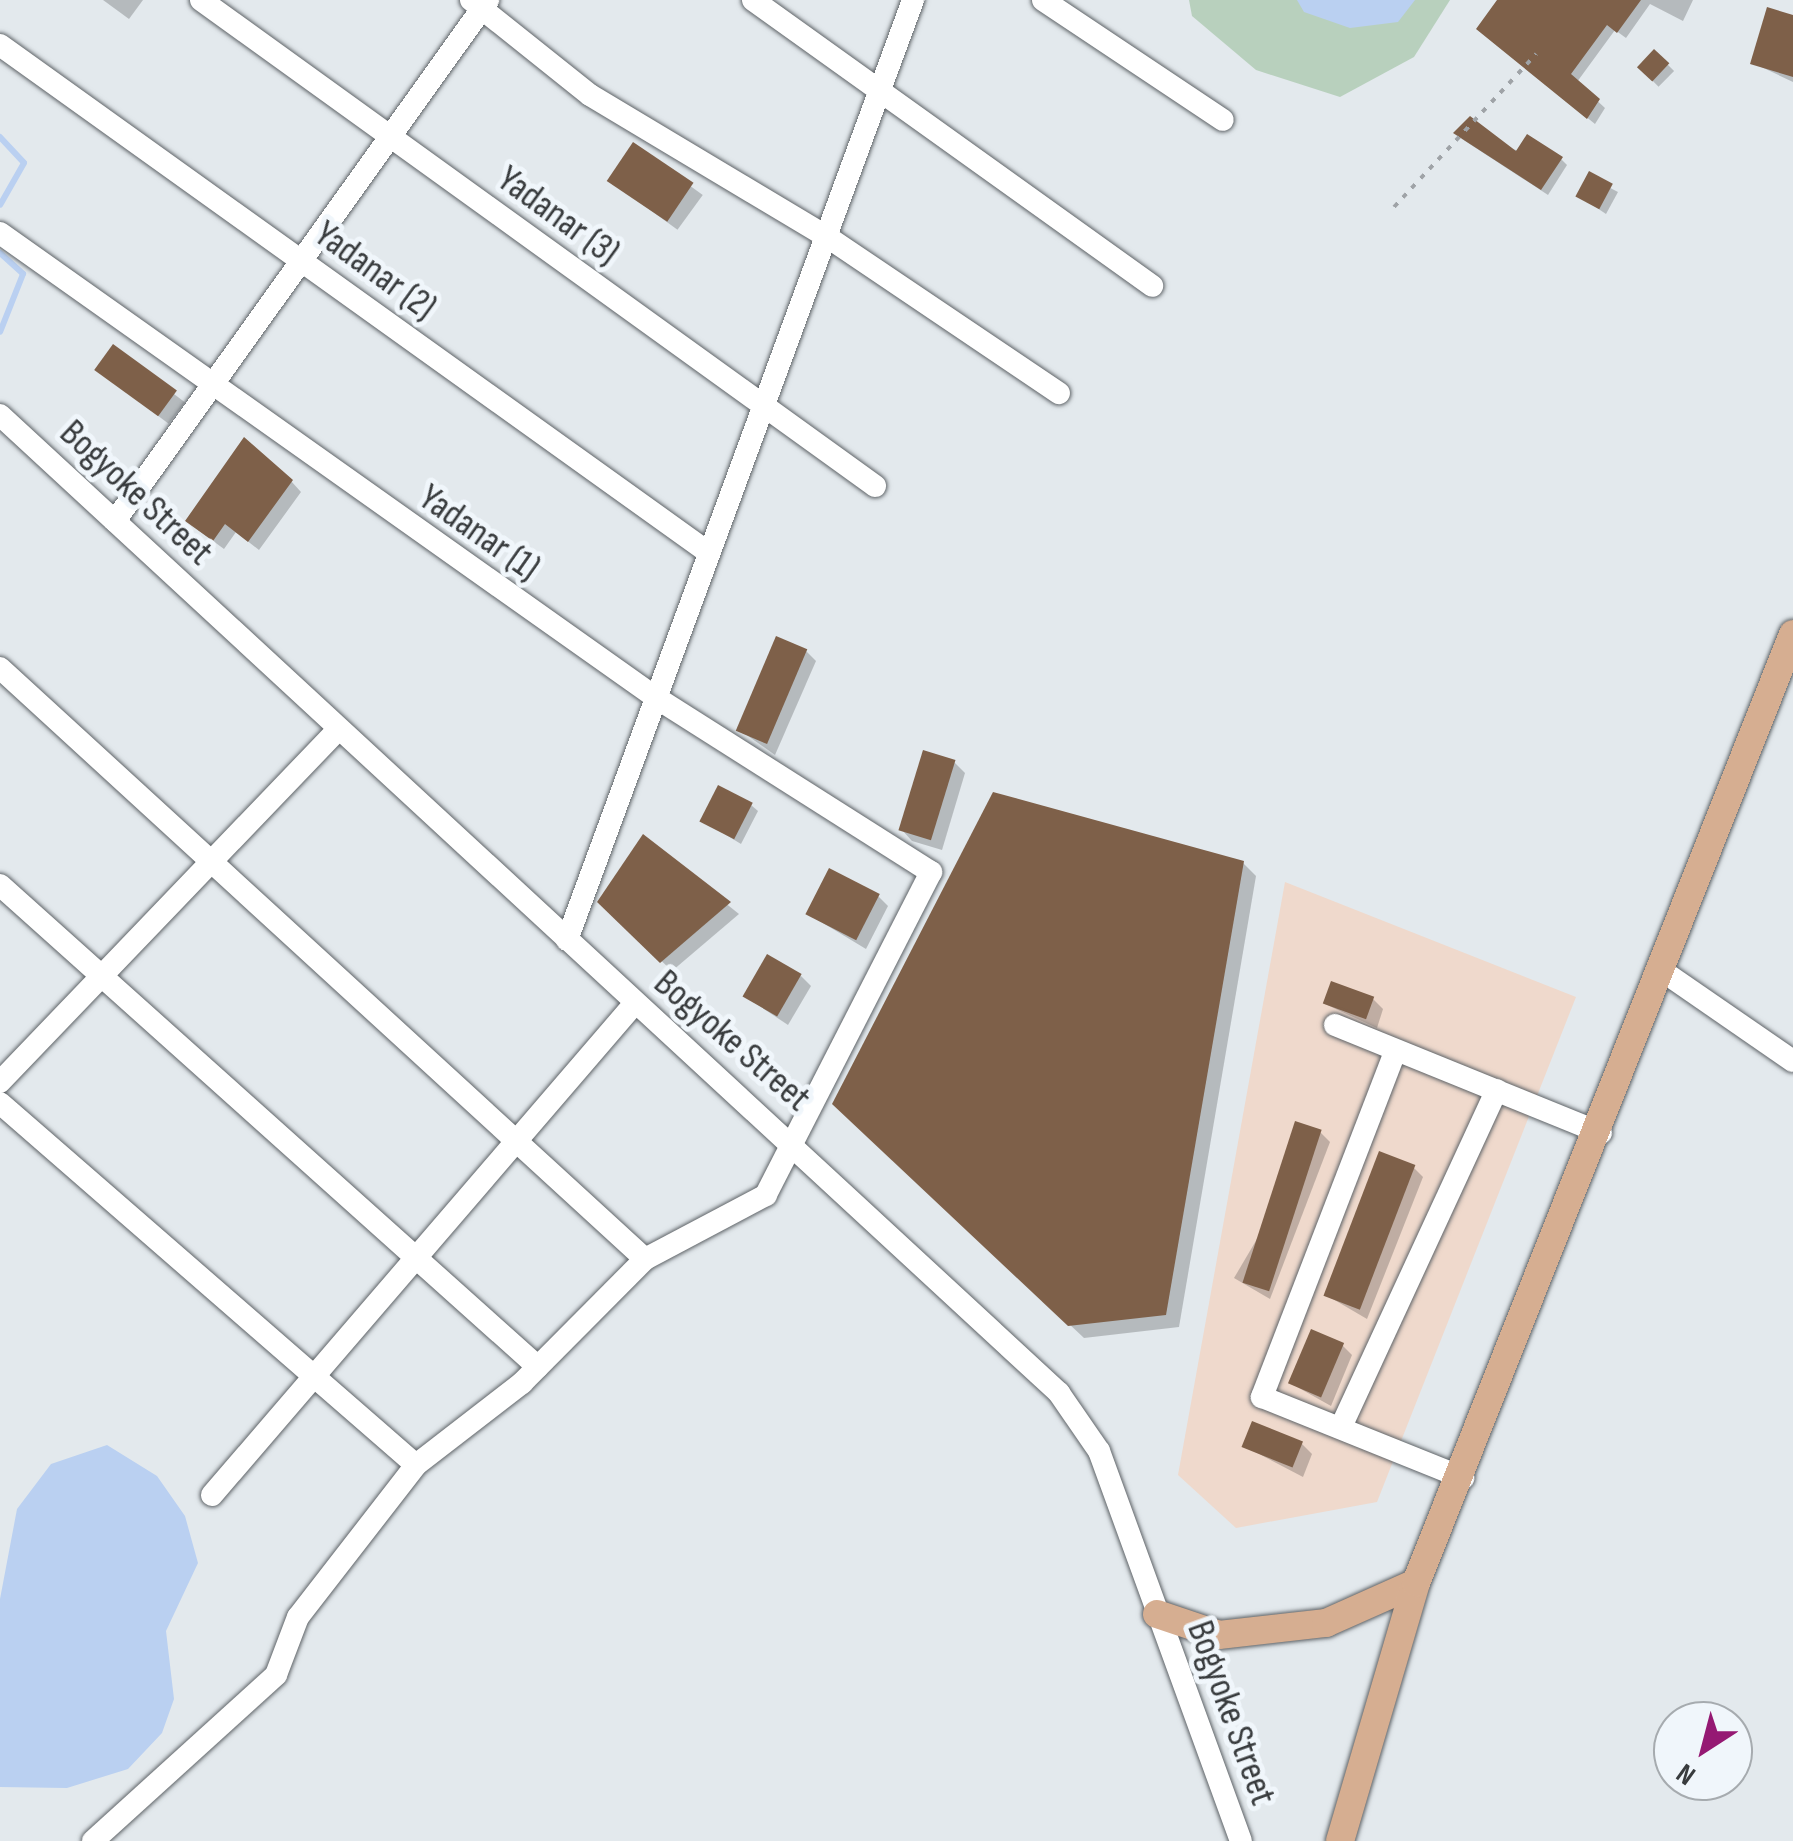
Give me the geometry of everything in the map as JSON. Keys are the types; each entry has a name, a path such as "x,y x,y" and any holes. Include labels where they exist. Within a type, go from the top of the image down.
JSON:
{"main road":[{"path":"1340,1841 1416,1583 1463,1478 1601,1132 1793,634"},
{"path":"1157,1614 1220,1636 1326,1623 1416,1583"}],"street":[{"name":"Yadanar (3)","path":"201,0 875,486"},
{"path":"753,0 1152,286"},
{"path":"567,940 912,0"},
{"path":"1043,0 1223,120"},
{"path":"115,521 389,138 480,3 590,94 826,236 1059,393"},
{"name":"Yadanar (2)","path":"0,45 709,553"},
{"name":"Yadanar (1)","path":"0,233 210,389 655,696 931,872 794,1143"},
{"name":"Bogyoke Street","path":"0,415 635,1003 794,1143 1060,1393 1098,1451 1240,1841"},
{"path":"0,668 646,1259"},
{"path":"0,1082 103,981 210,859 339,729"},
{"path":"0,884 103,981 538,1367"},
{"path":"1661,970 1793,1061"},
{"path":"212,1496 635,1003"},
{"path":"1335,1025 1601,1132"},
{"path":"1396,1052 1262,1389 1463,1478"},
{"path":"1341,1427 1497,1090"},
{"path":"0,1103 416,1465"},
{"path":"93,1841 276,1675 298,1618 416,1465 538,1367 646,1259 766,1195 794,1143"}],"path":[{"path":"1394,207 1536,54"}],"shaded area":[{"path":"1285,882 1576,997 1377,1502 1236,1528 1178,1475"}],"green space":[{"path":"1189,0 1450,0 1414,57 1340,97 1256,70 1192,16"}],"water":[{"path":"1297,0 1415,0 1398,22 1350,28 1304,12"},
{"path":"107,1445 157,1476 185,1516 198,1563 166,1631 174,1699 162,1733 128,1769 67,1788 0,1787 0,1599 17,1509 51,1464"}],"building":[{"path":"1497,0 1641,0 1617,33 1607,25 1571,74 1600,99 1587,119 1476,29"},
{"path":"1767,7 1793,15 1793,77 1750,64"},
{"path":"1654,49 1669,63 1652,82 1637,67"},
{"path":"1470,116 1516,151 1527,134 1563,157 1541,190 1453,133"},
{"path":"633,142 694,183 667,222 607,181"},
{"path":"1589,171 1613,184 1599,209 1575,197"},
{"path":"113,344 177,390 158,416 94,370"},
{"path":"244,437 293,480 248,542 225,524 213,541 185,521"},
{"path":"776,636 807,649 767,744 736,731"},
{"path":"923,750 956,760 931,840 898,830"},
{"path":"718,785 753,803 734,839 699,822"},
{"path":"993,792 1244,861 1166,1315 1068,1326 832,1104"},
{"path":"643,834 731,902 660,963 597,902"},
{"path":"829,868 880,894 856,940 805,914"},
{"path":"767,954 802,974 777,1016 742,996"},
{"path":"1331,981 1374,997 1366,1019 1323,1004"},
{"path":"1295,1121 1322,1130 1269,1291 1242,1283"},
{"path":"1379,1151 1415,1165 1360,1310 1323,1296"},
{"path":"1311,1329 1344,1343 1321,1397 1288,1383"},
{"path":"1252,1421 1303,1442 1293,1468 1242,1447"}],"waterway":[{"path":"0,137 24,163 0,205"},
{"path":"0,253 23,274 0,332"}]}
